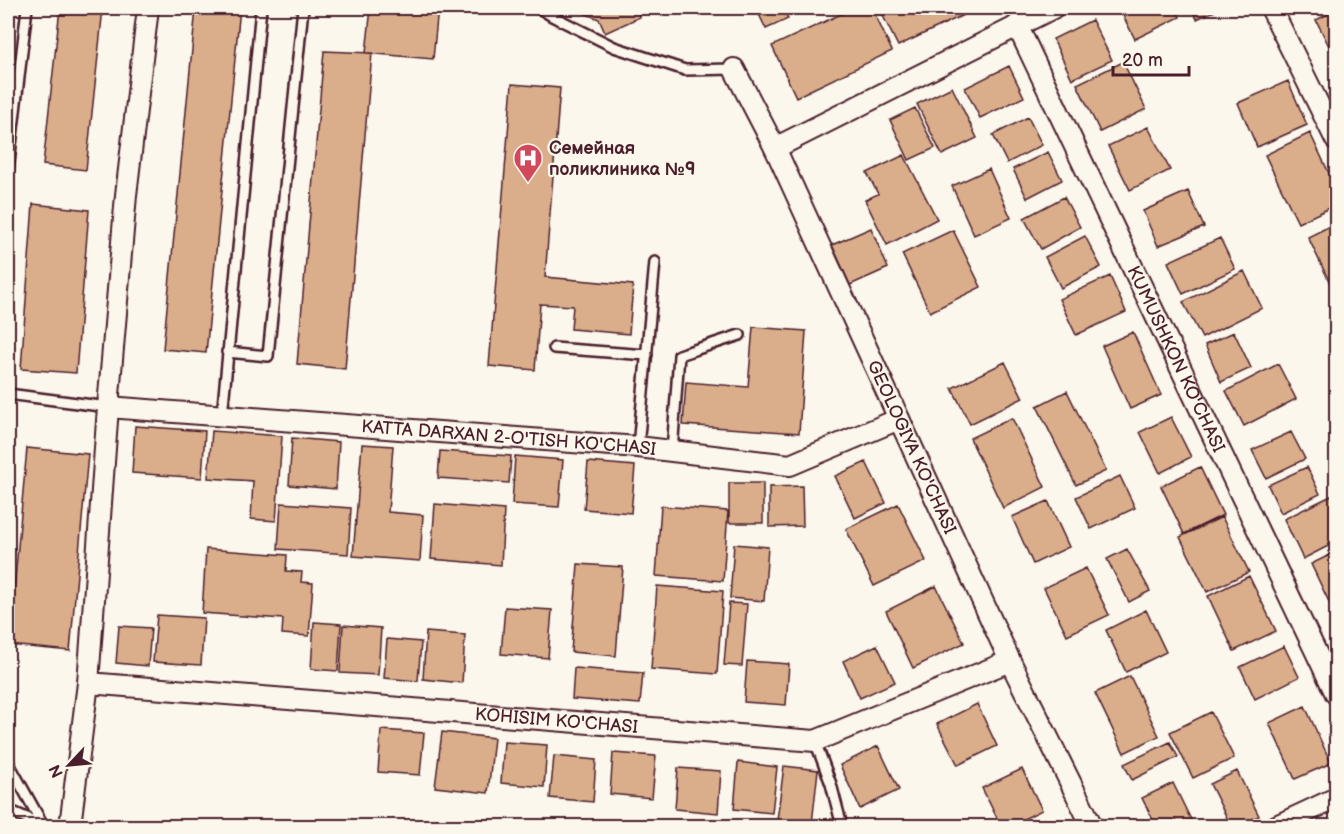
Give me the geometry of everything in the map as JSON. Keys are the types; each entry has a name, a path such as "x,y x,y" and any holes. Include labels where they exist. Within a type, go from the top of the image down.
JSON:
{"street":[{"path":"70,826 88,683 126,195 148,8"},
{"path":"775,148 1053,8"},
{"path":"1271,8 1336,140"},
{"name":"KUMUSHKON KO'CHASI","path":"1017,25 1336,694"},
{"name":"GEOLOGIYA KO'CHASI","path":"734,69 775,148 1010,661 1092,826"},
{"name":"KATTA DARXAN 2-O'TISH KO'CHASI","path":"108,407 638,447 790,465 899,419"},
{"name":"KOHISIM KO'CHASI","path":"88,683 815,741 1010,661"},
{"path":"1276,826 1336,798"}],"lane":[{"path":"8,172 27,8"},
{"path":"222,416 261,8"},
{"path":"227,352 268,356 303,8"},
{"path":"539,8 614,46 686,70 734,69"},
{"path":"638,447 655,262"},
{"path":"672,452 679,355 740,335"},
{"path":"554,348 646,355"},
{"path":"8,394 108,407"},
{"path":"815,741 831,784 842,826"},
{"path":"8,762 45,826"},
{"path":"8,810 45,826"}],"building":[{"path":"60,8 103,8 86,170 43,165"},
{"path":"196,8 240,8 206,353 163,349"},
{"path":"371,8 438,8 433,59 366,53"},
{"path":"571,8 636,8 640,17 605,33 599,19"},
{"path":"756,8 783,8 788,19 766,29"},
{"path":"854,8 872,8 892,51 796,97 772,46"},
{"path":"879,8 978,8 898,46"},
{"path":"1119,8 1175,8 1180,17 1135,39"},
{"path":"1191,8 1221,8 1197,19"},
{"path":"1336,10 1336,47 1331,50 1316,20"},
{"path":"1092,20 1112,60 1072,79 1053,39"},
{"path":"324,51 372,53 345,369 297,364"},
{"path":"1123,62 1146,109 1100,132 1077,84"},
{"path":"1009,66 1024,97 980,118 965,88"},
{"path":"1288,81 1307,125 1257,147 1238,103"},
{"name":"Семейная поликлиника №9","path":"512,84 560,88 545,277 633,285 629,334 571,329 573,306 540,304 535,370 489,366"},
{"path":"952,87 977,138 942,155 917,104"},
{"path":"915,108 935,148 909,160 890,120"},
{"path":"1028,117 1042,145 1007,163 993,135"},
{"path":"1148,127 1170,170 1130,190 1108,146"},
{"path":"1310,133 1336,188 1336,205 1298,223 1265,155"},
{"path":"1048,152 1062,180 1027,198 1013,169"},
{"path":"904,155 937,219 887,245 865,200 878,194 867,173"},
{"path":"989,169 1011,218 974,235 952,186"},
{"path":"1188,191 1204,227 1158,246 1143,211"},
{"path":"1064,197 1080,227 1041,249 1024,218"},
{"path":"33,204 89,210 76,373 21,369"},
{"path":"1336,223 1336,280 1330,283 1308,237"},
{"path":"871,228 888,268 850,285 832,245"},
{"path":"953,230 981,287 930,312 902,254"},
{"path":"1085,236 1101,267 1061,288 1045,257"},
{"path":"1220,238 1235,269 1183,294 1168,262"},
{"path":"1244,271 1262,308 1202,338 1183,302"},
{"path":"1110,276 1126,312 1076,335 1059,299"},
{"path":"753,327 806,331 799,433 683,425 686,382 748,387"},
{"path":"1133,332 1161,395 1130,409 1102,346"},
{"path":"1234,332 1251,368 1221,382 1205,345"},
{"path":"1005,362 1023,398 970,424 952,388"},
{"path":"1278,364 1296,399 1244,426 1226,391"},
{"path":"1067,391 1106,471 1076,485 1037,406"},
{"path":"1171,417 1191,457 1160,473 1140,432"},
{"path":"1012,418 1045,487 1003,508 970,438"},
{"path":"135,426 205,431 202,478 132,473"},
{"path":"212,431 282,436 276,521 251,519 253,481 208,478"},
{"path":"1291,432 1305,459 1266,478 1252,450"},
{"path":"292,438 339,442 336,489 289,485"},
{"path":"362,444 393,446 388,512 423,515 420,561 353,556"},
{"path":"27,448 88,454 70,651 9,645"},
{"path":"440,451 511,456 509,483 438,478"},
{"path":"515,456 563,460 559,507 512,504"},
{"path":"588,462 635,466 631,513 584,509"},
{"path":"866,462 886,503 855,518 835,476"},
{"path":"1200,467 1223,515 1184,534 1161,486"},
{"path":"1307,467 1320,494 1281,513 1268,485"},
{"path":"1120,476 1135,508 1091,529 1076,497"},
{"path":"729,483 763,483 763,523 729,523"},
{"path":"802,486 803,526 769,527 769,487"},
{"path":"1335,494 1336,542 1303,559 1284,519"},
{"path":"1048,501 1069,547 1033,564 1012,517"},
{"path":"281,503 351,508 348,554 278,549"},
{"path":"435,504 504,510 501,565 431,559"},
{"path":"898,504 926,561 874,586 846,529"},
{"path":"661,506 728,511 723,581 656,576"},
{"path":"1222,517 1249,572 1207,592 1180,537"},
{"path":"734,544 768,547 764,601 730,598"},
{"path":"206,549 287,555 286,571 302,572 301,582 313,583 309,636 282,634 283,619 202,613"},
{"path":"1127,549 1150,591 1129,602 1107,559"},
{"path":"1336,552 1336,598 1329,602 1311,564"},
{"path":"578,564 623,567 616,656 571,652"},
{"path":"1086,568 1109,615 1067,635 1044,588"},
{"path":"1249,576 1276,631 1234,651 1208,596"},
{"path":"657,586 723,591 717,674 651,669"},
{"path":"936,586 964,643 913,668 886,611"},
{"path":"729,603 747,604 742,666 724,665"},
{"path":"505,607 552,610 548,658 501,654"},
{"path":"1146,610 1166,652 1126,672 1106,630"},
{"path":"157,615 204,618 201,665 153,662"},
{"path":"314,622 341,624 338,671 311,669"},
{"path":"343,625 381,628 378,675 340,673"},
{"path":"119,626 151,628 148,666 116,663"},
{"path":"426,632 465,635 462,683 423,679"},
{"path":"387,639 421,642 418,681 384,678"},
{"path":"877,645 895,682 860,698 843,661"},
{"path":"1284,646 1299,677 1255,699 1240,667"},
{"path":"747,661 789,664 786,705 744,702"},
{"path":"574,668 643,673 640,704 572,699"},
{"path":"1130,676 1159,736 1124,753 1095,693"},
{"path":"977,704 997,746 958,765 937,724"},
{"path":"1305,706 1331,763 1295,779 1269,723"},
{"path":"1211,712 1234,758 1193,778 1170,732"},
{"path":"381,730 424,733 420,775 378,772"},
{"path":"442,732 494,738 488,793 435,787"},
{"path":"504,742 547,745 544,787 501,783"},
{"path":"1170,742 1178,757 1132,780 1124,764"},
{"path":"878,746 899,790 860,809 840,765"},
{"path":"613,753 656,756 652,798 610,794"},
{"path":"554,756 596,760 593,802 550,798"},
{"path":"738,762 777,767 772,813 734,809"},
{"path":"784,766 818,770 812,824 777,820"},
{"path":"678,768 721,771 718,813 675,809"},
{"path":"1022,769 1042,810 1009,826 1001,826 982,788"},
{"path":"1237,771 1259,816 1238,826 1231,826 1210,784"},
{"path":"1173,783 1194,826 1156,826 1142,798"},
{"path":"1336,818 1336,826 1318,826"}],"place":[{"name":"Семейная поликлиника №9","path":"528,184"}]}
